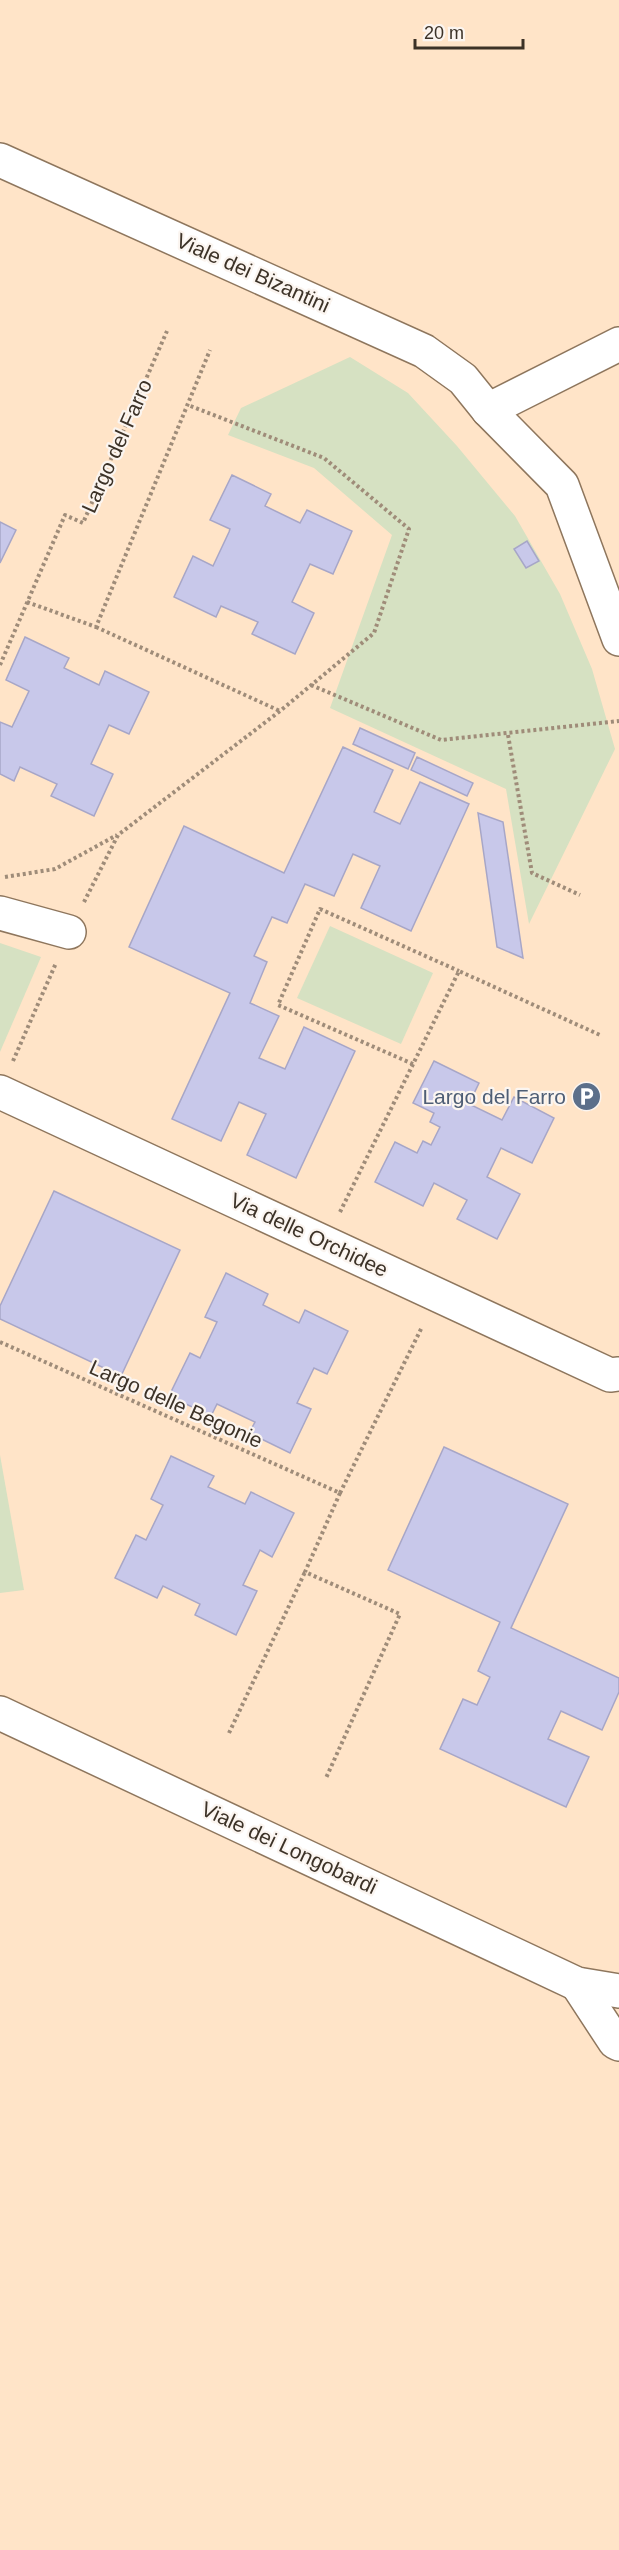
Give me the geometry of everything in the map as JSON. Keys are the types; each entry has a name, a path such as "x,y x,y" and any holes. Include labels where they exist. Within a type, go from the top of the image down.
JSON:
{"street":[{"name":"Viale dei Bizantini","path":"0,160 424,351 463,379 488,410 562,485 619,639"},
{"path":"488,410 619,345"},
{"path":"0,912 69,932"},
{"name":"Via delle Orchidee","path":"5,1081 325,1243 610,1375 619,1374"},
{"name":"Viale dei Longobardi","path":"0,1713 577,1984 619,1991"},
{"path":"619,1977 577,1984 615,2042 619,2044"}],"path":[{"name":"Largo del Farro","path":"0,664 65,515 83,523 167,331"},
{"path":"96,627 210,350"},
{"path":"0,877 55,869 118,835 280,711 374,633 409,529 324,458 188,405"},
{"path":"27,602 96,627 280,711"},
{"path":"311,685 441,740 508,735 619,721"},
{"path":"508,735 532,873 580,895"},
{"path":"5,1081 69,932 118,835"},
{"path":"413,1064 278,1005 320,909 600,1035"},
{"path":"325,1243 459,970"},
{"path":"229,1734 340,1493 437,1295"},
{"name":"Largo delle Begonie","path":"0,1342 340,1493"},
{"path":"305,1572 400,1614 326,1778"}],"green space":[{"path":"350,357 408,393 457,446 515,516 560,594 592,669 615,749 529,924 506,789 330,708 392,535 314,468 228,435 241,408"},
{"path":"330,926 433,973 401,1044 297,998"},
{"path":"0,943 41,957 0,1052"},
{"path":"0,1455 24,1590 0,1593"}],"building":[{"path":"232,475 271,494 265,506 300,523 307,510 352,531 333,574 310,564 292,602 314,613 295,654 252,634 258,622 221,606 216,617 174,597 193,556 213,566 230,529 210,520"},
{"path":"0,522 16,530 0,563"},
{"path":"527,541 539,561 526,568 514,549"},
{"path":"25,637 69,658 64,668 99,685 105,671 149,692 129,734 109,725 91,764 113,774 94,816 51,796 57,784 20,767 14,781 0,774 0,722 12,727 29,691 6,680"},
{"path":"360,728 415,753 408,769 353,744"},
{"path":"343,747 393,770 374,812 400,824 420,782 469,804 411,931 361,908 380,866 353,854 334,896 305,884 287,923 272,917 254,956 267,962 250,1003 279,1016 259,1058 285,1069 304,1027 355,1051 296,1178 247,1155 266,1114 239,1102 221,1141 172,1119 230,993 129,947 184,826 284,873"},
{"path":"417,757 473,783 467,796 411,770"},
{"path":"478,813 503,822 523,958 497,947"},
{"path":"434,1061 479,1083 469,1104 502,1120 514,1097 554,1118 532,1163 501,1148 487,1177 520,1194 497,1239 457,1219 467,1200 434,1183 423,1206 375,1182 395,1142 417,1153 423,1141 431,1145 440,1127 430,1122 434,1113 413,1103"},
{"path":"54,1191 180,1250 121,1376 0,1319 0,1306"},
{"path":"226,1273 268,1294 263,1305 299,1323 305,1310 348,1331 327,1374 314,1368 297,1403 311,1409 290,1453 249,1433 255,1422 217,1404 211,1416 169,1396 190,1353 200,1358 217,1322 205,1317"},
{"path":"444,1447 568,1504 511,1628 619,1678 619,1692 602,1730 561,1711 548,1739 589,1757 566,1807 440,1749 463,1699 477,1705 490,1677 478,1671 500,1622 388,1570"},
{"path":"171,1456 214,1476 208,1487 245,1504 251,1492 294,1513 272,1557 260,1550 243,1585 257,1591 236,1635 195,1615 200,1604 163,1586 157,1598 115,1578 136,1535 146,1540 163,1505 151,1499"}],"place":[{"name":"Largo del Farro","path":"587,1097"}]}
